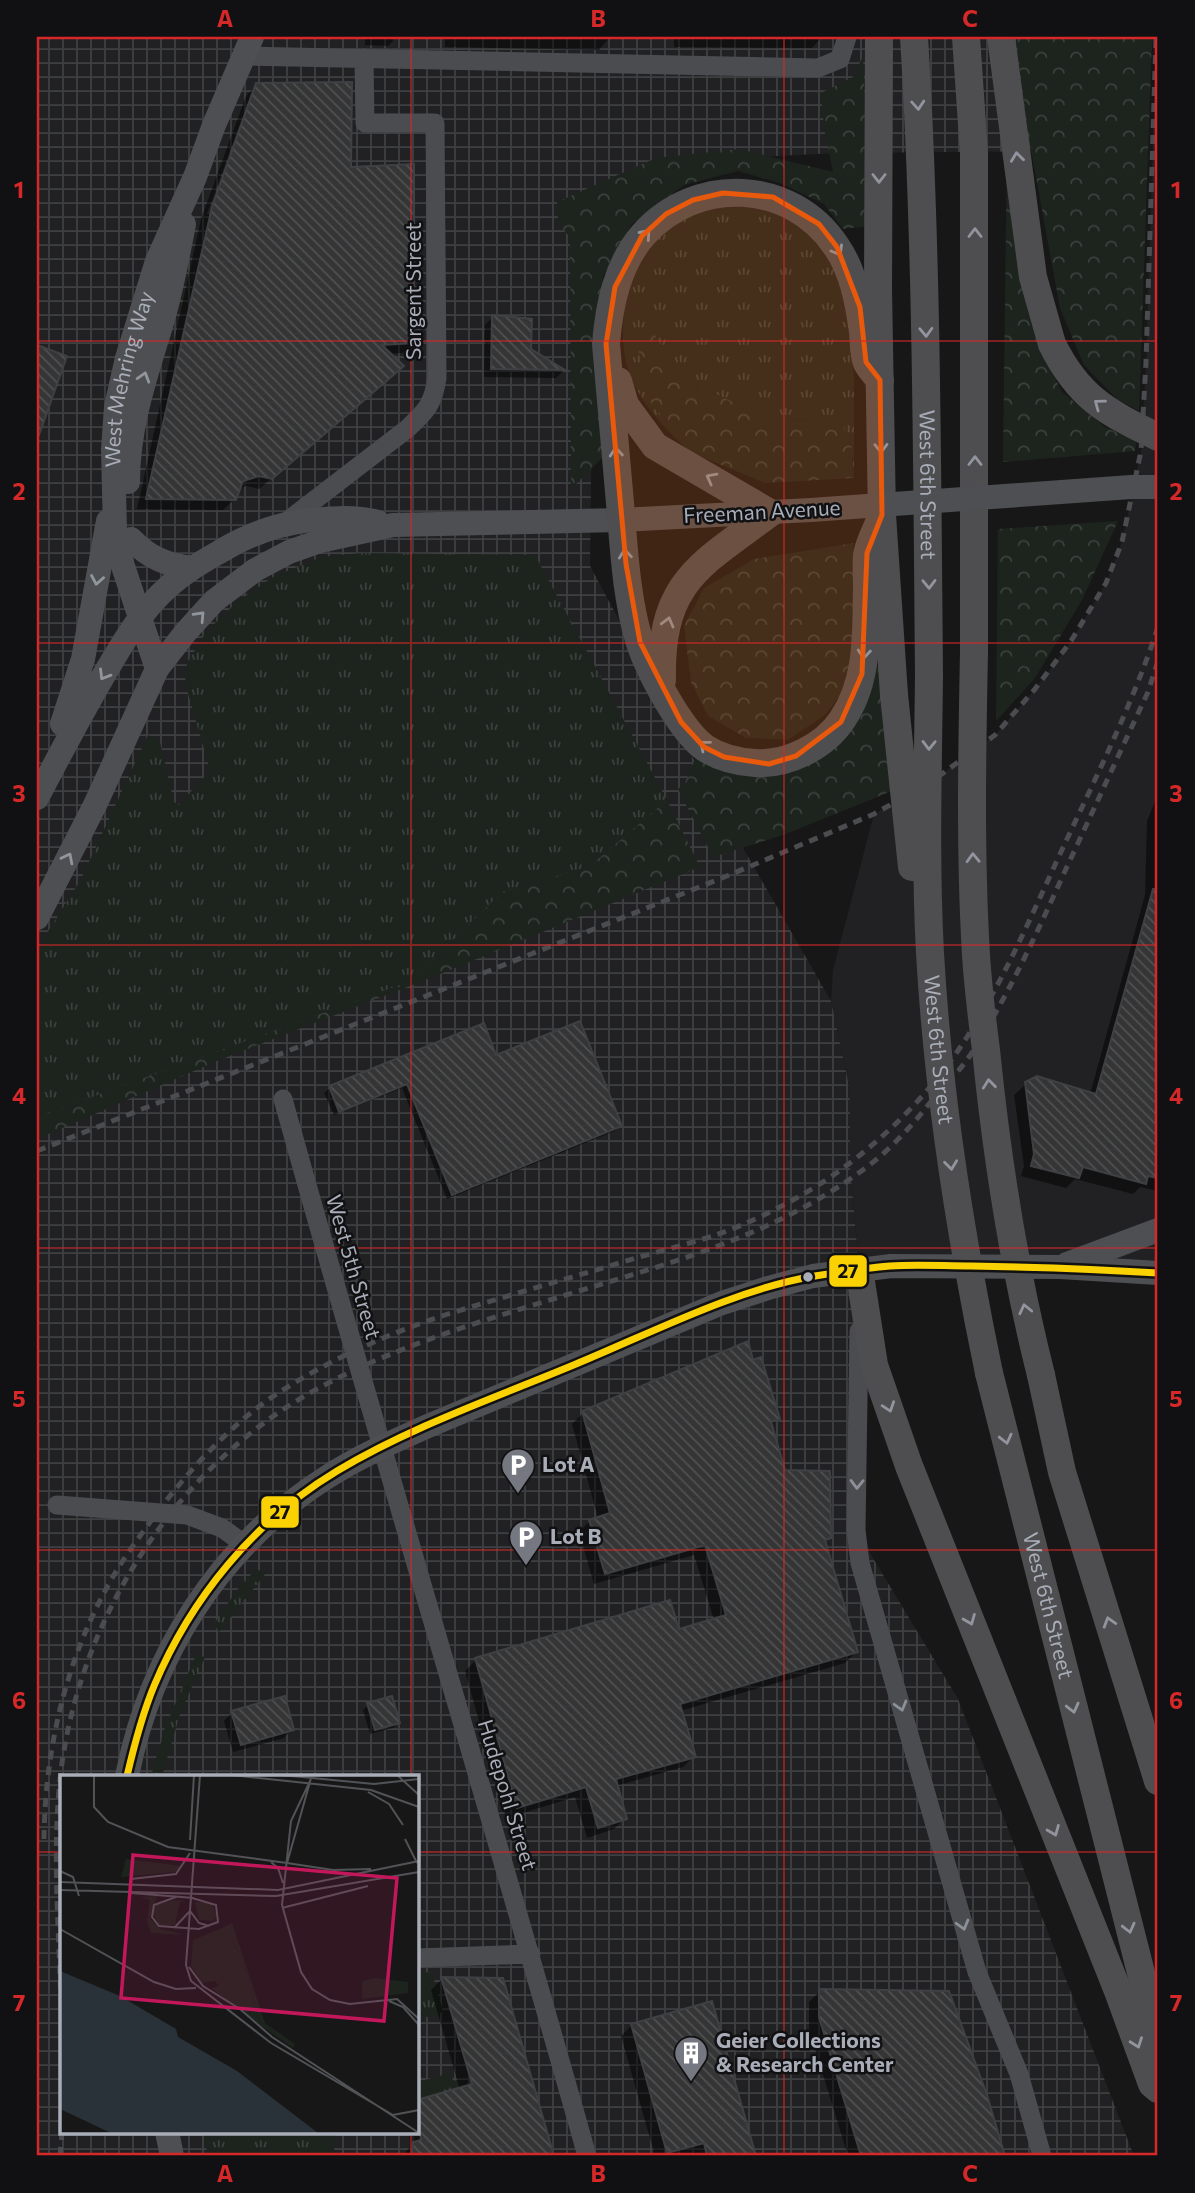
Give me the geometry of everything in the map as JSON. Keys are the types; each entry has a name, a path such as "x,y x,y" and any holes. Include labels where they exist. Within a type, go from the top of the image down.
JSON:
{"highway":[{"path":"879,37 882,515 894,695 916,903 930,951"},
{"name":"West 6th Street","path":"914,37 926,339 930,951 942,1088 957,1209 989,1373 1158,2040"},
{"path":"966,37 974,178 973,845 976,956 990,1097 1008,1222 1024,1307 1062,1472 1158,1781"},
{"path":"1001,37 1033,277 1052,344 1063,367 1094,402 1115,416 1158,437"},
{"path":"880,380 866,362 860,307 850,274 837,247 819,224 795,207 773,197 723,193 693,200 666,214 642,236 625,264 613,296 606,344 629,598 640,642 662,690 681,722 704,747 724,757 769,764 796,756 819,743 841,722 855,699 862,674 867,553 882,515"},
{"path":"606,344 625,405 655,446 770,513 698,567 678,592 668,618 661,649 662,690"},
{"path":"859,1269 874,1365 909,1466 1118,1991 1152,2084 1158,2089"}],"main road":[{"name":"West Mehring Way","path":"157,669 120,556 115,531 113,449 116,407 127,358 158,261 248,47"},
{"name":"West Mehring Way","path":"133,591 128,464 133,422 175,275 195,177"},
{"name":"Freeman Avenue","path":"157,669 214,601 255,570 289,552 320,541 393,525 621,520 770,513 1158,484"},
{"path":"37,798 83,659 114,489"},
{"name":"Freeman Avenue","path":"141,618 167,588 192,568 258,531 285,523 361,517 393,525"},
{"path":"131,538 143,551 159,561 192,568"},
{"path":"37,798 86,705 141,618"},
{"path":"37,919 95,805 157,669"},
{"path":"1060,1267 1158,1230"},
{"path":"127,1775 145,1709 170,1650 203,1594 244,1544 279,1512 334,1473 381,1448 722,1303 790,1282 891,1266 1060,1267 1158,1273"}],"street":[{"path":"248,47 364,58 818,68 840,59 847,37"},
{"name":"Sargent Street","path":"285,523 387,445 424,413 434,397 437,378 435,123 365,123 364,58"},
{"name":"West 5th Street","path":"283,1099 381,1448"},
{"path":"859,1269 856,1530 860,1563 977,1972 1019,2074 1042,2156"},
{"name":"Hudepohl Street","path":"381,1448 531,1954 587,2156"},
{"path":"57,1505 187,1515 222,1528 244,1544"},
{"path":"418,1958 531,1954"}],"highlighted area":[{"path":"723,193 773,197 819,224 837,247 860,307 866,362 880,380 882,515 867,553 862,674 841,722 796,756 769,764 724,757 704,747 681,722 640,642 626,564 606,344 615,287 642,236 666,214 693,200"}],"shaded area":[{"path":"37,37 1153,37 1141,137 1069,151 837,153 737,158 594,229 590,566 720,808 831,1001 848,1081 850,1165 859,1269 856,1530 958,1699 1134,2156 37,2156"},
{"path":"1156,37 1158,1273 859,1269 850,1165 850,1101 831,1001 833,970 874,814 931,782 995,735 1035,689 1071,641 1106,583 1122,542 1141,451"}],"green space":[{"path":"1016,37 1152,37 1139,411 1117,399 1084,365 1060,308 1029,139"},
{"path":"863,56 870,226 843,229 824,204 780,183 738,171 684,185 632,224 603,276 597,361 602,458 576,484 571,484 570,238 558,222 557,202 656,158 739,149 833,172 824,128 821,93 853,77"},
{"path":"1007,145 1040,348 1062,392 1105,427 1137,441 1135,451 1003,462"},
{"path":"727,201 781,211 830,251 844,283 854,378 854,478 851,440 839,420 774,421 679,377 655,335 690,452 656,417 633,382 623,343 624,319 630,285 641,256 650,243 672,225"},
{"path":"635,335 655,335 679,377 774,421 839,420 851,440 854,478 765,483 690,452 649,400"},
{"path":"1118,521 1082,600 1035,678 996,721 998,529"},
{"path":"853,543 856,615 850,682 825,715 788,740 746,738 708,716 691,682 684,626 704,588 754,559"},
{"path":"362,553 535,555 667,800 590,866 502,892 411,981 37,1117 37,949 81,879 148,735 160,742 174,802 179,805 210,770 185,683 187,663 206,632 238,601 273,577 321,557"},
{"path":"877,666 880,666 892,791 783,835 713,857 678,789 685,783 697,754 731,771 860,715"},
{"path":"667,800 700,867 438,975 217,1061 37,1139 37,1117 411,981 502,892 590,866"},
{"path":"256,1569 266,1573 219,1632 214,1624 237,1590"},
{"path":"196,1655 205,1657 180,1714 162,1775 159,1775 152,1773 164,1730"},
{"path":"432,1972 443,2012 418,2020 418,1973"},
{"path":"451,2073 453,2081 458,2080 460,2088 418,2100 418,2082"},
{"path":"203,2134 335,2134 334,2156 208,2156"}],"building":[{"path":"352,82 351,167 414,164 414,343 382,345 404,366 272,479 259,476 243,481 236,500 146,499 212,207 256,83"},
{"path":"492,315 532,319 531,349 565,370 491,369"},
{"path":"37,345 67,356 39,435 37,435"},
{"path":"1153,889 1158,889 1158,1178 1148,1176 1146,1184 1083,1167 1079,1178 1031,1166 1034,1154 1025,1082 1037,1076 1096,1094"},
{"path":"580,1021 622,1126 452,1195 407,1084 339,1112 329,1086 484,1023 496,1055"},
{"path":"748,1341 753,1360 761,1357 780,1419 771,1422 785,1470 830,1471 831,1538 825,1540 858,1652 680,1704 696,1757 616,1779 627,1819 598,1828 586,1787 517,1808 475,1658 670,1600 679,1629 726,1615 705,1545 605,1574 589,1520 610,1513 582,1411"},
{"path":"285,1696 294,1730 241,1745 231,1711"},
{"path":"392,1696 400,1723 375,1730 367,1703"},
{"path":"441,1977 503,1978 554,2156 412,2156 413,2142 421,2140 418,2100 472,2084"},
{"path":"819,1989 949,1991 987,2095 1005,2156 861,2156 819,2017"},
{"name":"Geier Collections & Research Center","path":"712,2001 756,2156 707,2156 704,2143 667,2153 631,2024"}],"railway":[{"path":"37,1151 727,876 874,814 931,782 995,735 1035,689 1071,641 1106,583 1122,542 1141,451 1156,37"},
{"path":"44,1839 48,1775 60,1711 78,1650 105,1591 130,1549 184,1479 256,1408 314,1372 402,1330 713,1236 761,1216 839,1171 893,1126 925,1093 954,1056 982,1013 1008,965 1116,734 1158,627"},
{"path":"61,1775 74,1706 92,1650 116,1596 147,1546 182,1499 223,1457 268,1420 345,1374 403,1349 681,1259 763,1228 840,1186 877,1159 904,1133 971,1054 1010,987 1148,692 1158,661"},
{"path":"60,1783 57,1884 60,1976"},
{"path":"60,2156 62,2134"}],"transit line":[{"name":"27","path":"127,1775 146,1708 169,1654 206,1592 228,1564 279,1513 307,1491 394,1440 694,1313 785,1282 852,1270 910,1265 1158,1273"}],"place":[{"name":"Lot A","path":"518,1495"},
{"name":"Lot B","path":"526,1567"},
{"name":"Geier Collections & Research Center","path":"691,2083"}]}
